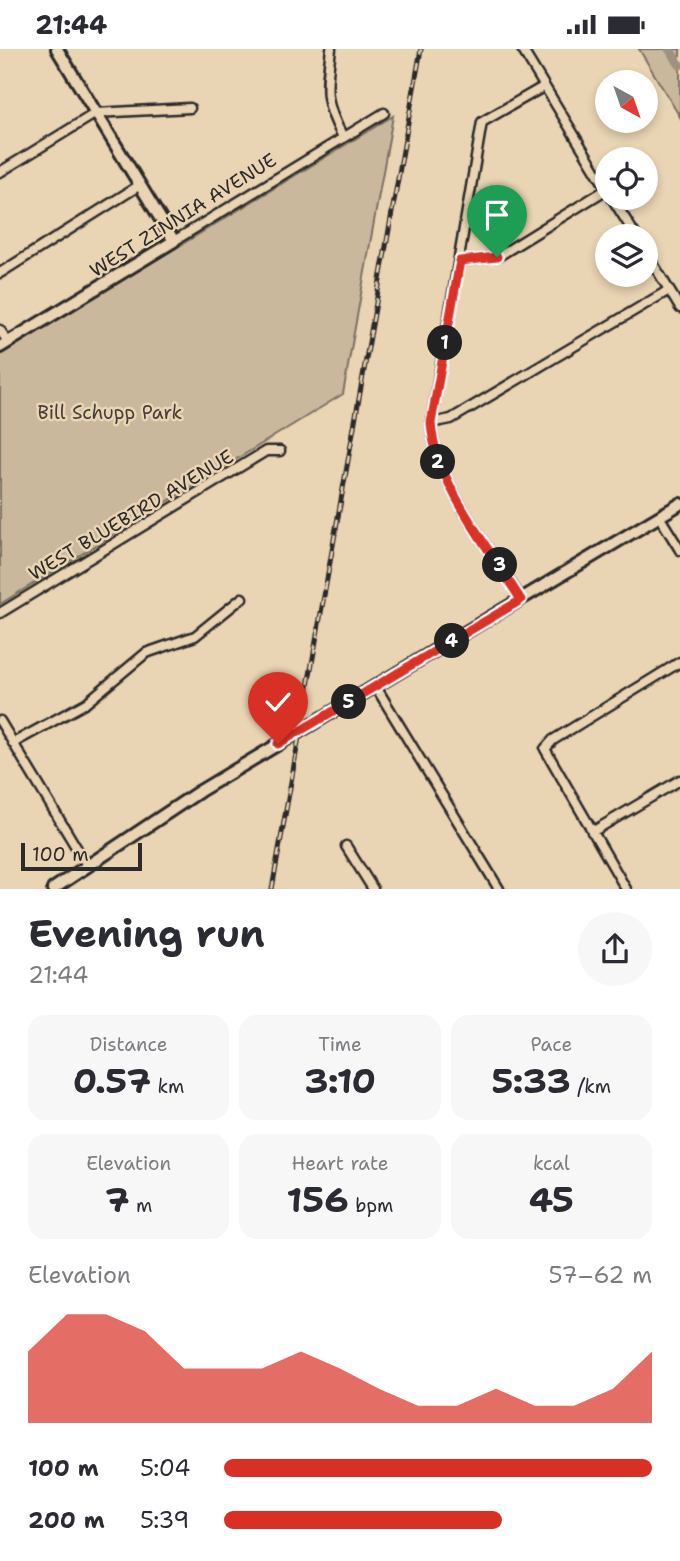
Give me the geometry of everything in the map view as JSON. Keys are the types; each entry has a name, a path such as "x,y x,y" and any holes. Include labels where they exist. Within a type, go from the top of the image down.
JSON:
{"main road":[{"path":"57,49 174,241"},
{"name":"WEST ZINNIA AVENUE","path":"4,344 174,241"},
{"path":"53,889 200,791 680,503"}],"street":[{"path":"331,49 326,87 329,112 343,137"},
{"path":"522,49 595,170"},
{"path":"521,600 440,470 432,446 431,423 482,122 543,87"},
{"path":"0,171 96,113 190,108"},
{"name":"WEST ZINNIA AVENUE","path":"174,241 384,113"},
{"path":"0,273 140,185"},
{"path":"460,261 497,257 595,196"},
{"path":"658,272 680,308"},
{"path":"431,423 451,419 669,290"},
{"path":"0,330 4,344"},
{"name":"WEST BLUEBIRD AVENUE","path":"0,613 267,451 280,451"},
{"path":"659,516 680,550"},
{"path":"13,743 86,703 146,653 195,636 225,615 242,598"},
{"path":"626,889 545,749 553,740 680,662"},
{"path":"376,687 499,889"},
{"path":"0,722 88,867"},
{"path":"592,832 680,780"},
{"path":"346,846 373,889"}],"green space":[{"path":"639,49 680,49 680,117 658,81 658,70 652,70"},
{"name":"Bill Schupp Park","path":"393,116 343,394 0,604 0,355"}],"waterway":[{"path":"669,49 680,65"}],"railway":[{"path":"272,889 421,49"}],"route":[{"path":"278,744 521,600 440,470 432,446 431,423 460,261 497,257"}]}
